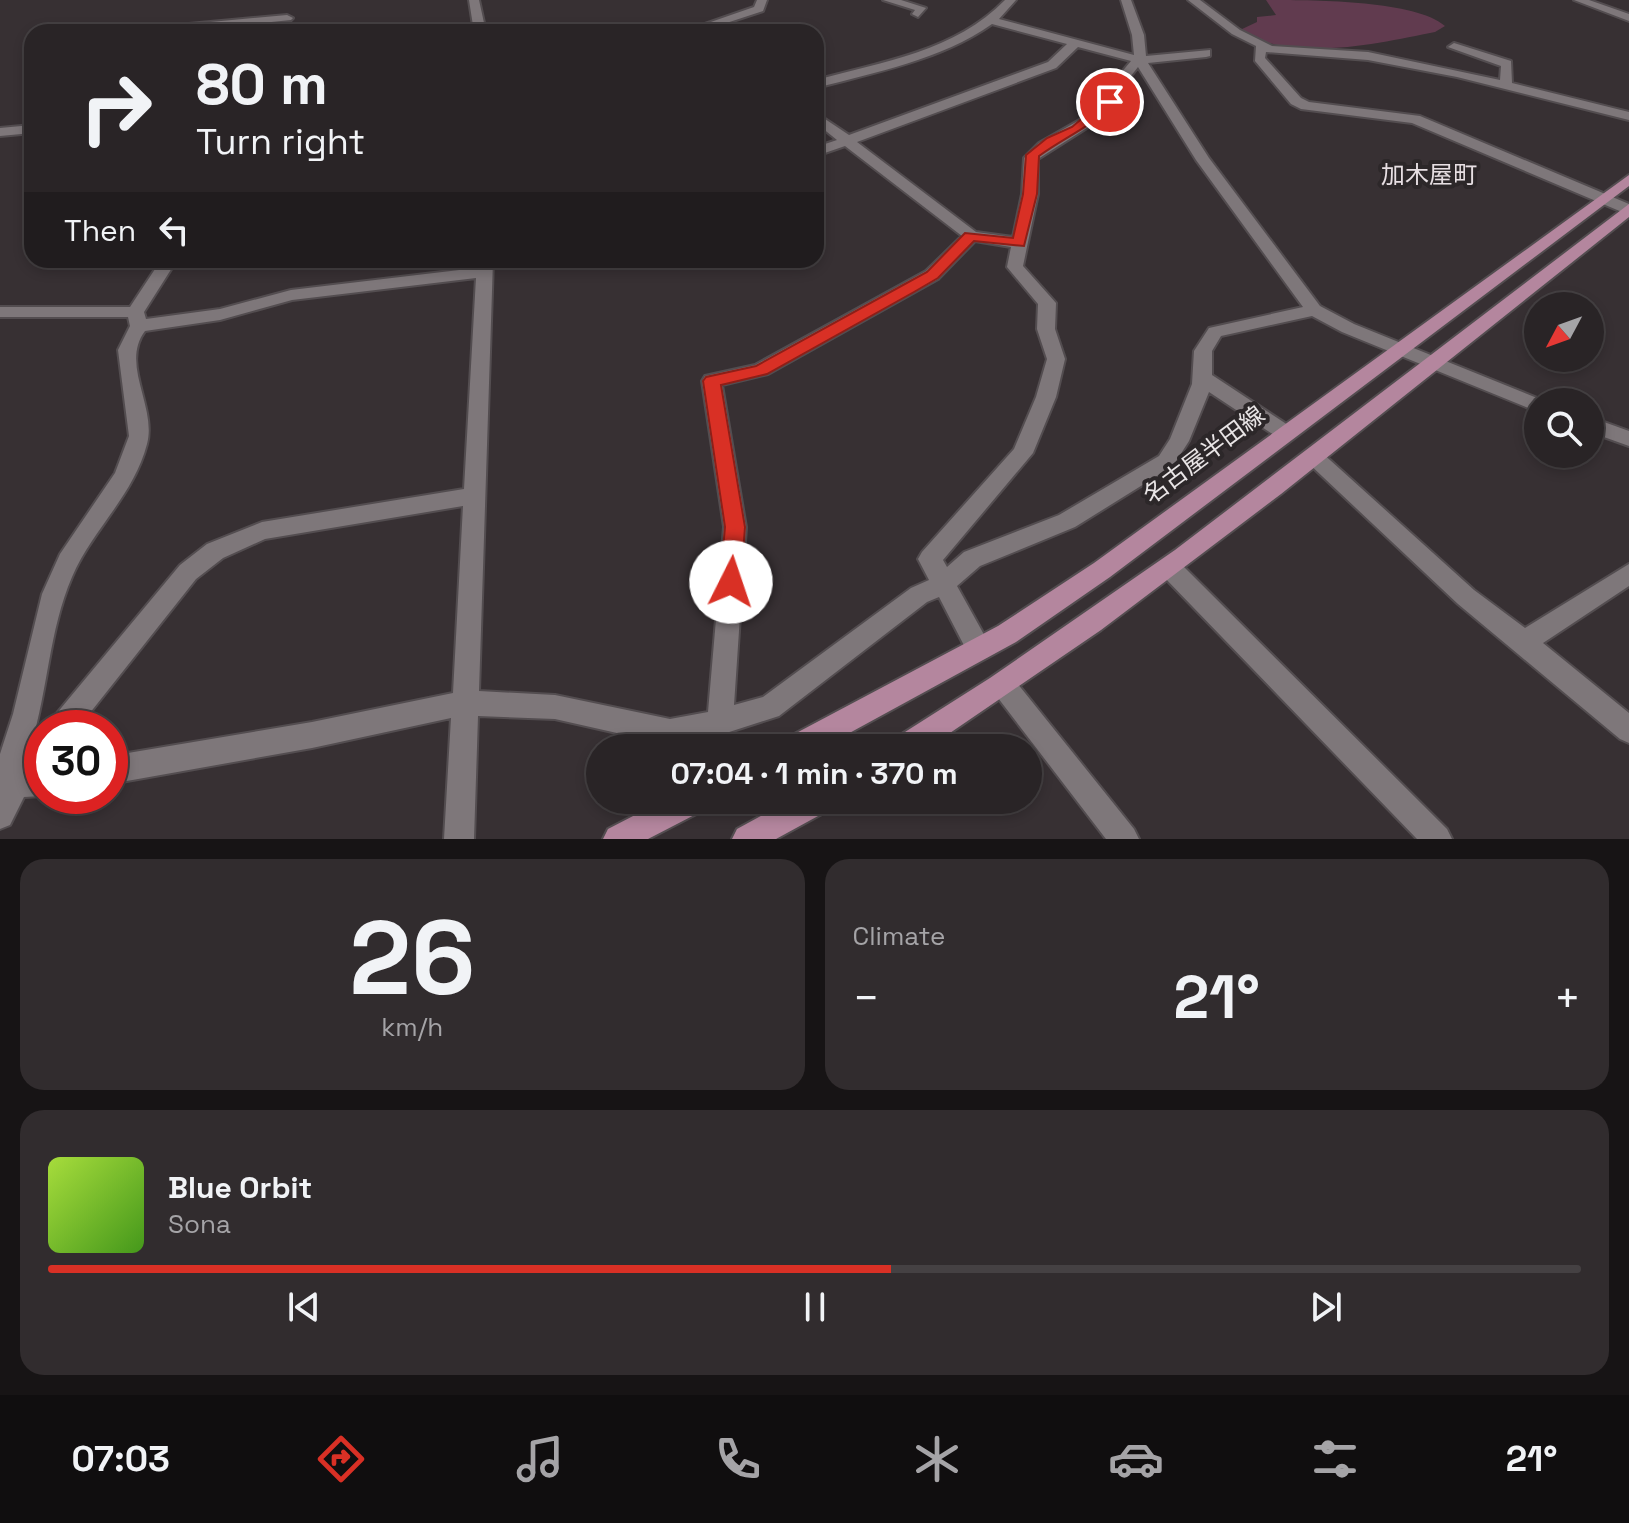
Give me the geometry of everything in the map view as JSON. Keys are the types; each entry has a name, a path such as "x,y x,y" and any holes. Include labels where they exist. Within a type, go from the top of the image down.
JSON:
{"main road":[{"name":"名古屋半田線","path":"821,734 979,649 1102,570 1284,432 1403,350 1629,179"},
{"path":"927,734 1004,686 1171,569 1629,210"},
{"path":"618,839 667,814"},
{"path":"747,839 793,814"}],"street":[{"path":"474,0 478,24"},
{"path":"713,24 759,9 762,0"},
{"path":"888,0 923,7"},
{"path":"824,82 948,44 993,21 1011,0"},
{"path":"1126,0 1138,35 1140,60 1203,160 1314,310 1340,325 1524,398"},
{"path":"1193,0 1261,47 1368,56 1457,73 1629,116"},
{"path":"1579,0 1629,18"},
{"path":"203,24 289,14 285,24"},
{"path":"993,21 1140,60 1206,53"},
{"path":"824,149 1052,65 1076,42"},
{"path":"1261,47 1259,58 1296,101 1306,106 1415,119 1629,210"},
{"path":"1454,47 1507,64 1506,85"},
{"path":"979,649 930,559 1023,453 1046,397 1056,359 1046,329 1047,303 1015,267 1030,194 1033,155 1089,121 1110,102 1133,64 1140,60"},
{"path":"824,123 971,236 1019,243"},
{"path":"0,132 24,129"},
{"path":"720,722 735,527 712,381 761,370 918,283 932,275 971,236"},
{"path":"0,815 15,785 28,709 59,580 78,542 116,493 140,435 127,360 131,333 165,268"},
{"path":"0,312 137,319 220,314 291,295 472,268"},
{"path":"459,839 472,496 485,268"},
{"path":"128,767 312,735 464,703 555,707 670,732 720,722 770,707 919,595 944,584 972,559 1067,521 1166,461 1179,441 1202,378 1203,351 1215,332 1314,310"},
{"path":"1202,378 1284,432"},
{"path":"1604,429 1629,439"},
{"path":"1313,456 1466,597 1629,730"},
{"path":"76,710 188,572 215,551 262,531 472,496"},
{"path":"1171,569 1385,782 1437,839"},
{"path":"1524,642 1629,574"},
{"path":"1004,686 1124,839"}],"shaded area":[{"path":"1266,0 1388,6 1431,17 1445,26 1435,32 1363,45 1336,48 1284,46 1240,30 1257,22 1257,17 1276,15"}],"district":[{"name":"加木屋町","path":"1429,175"}],"route":[{"path":"731,582 735,527 712,381 761,370 908,289 932,275 971,236 1019,243 1032,180 1031,158 1051,141 1077,130 1110,102"}]}
